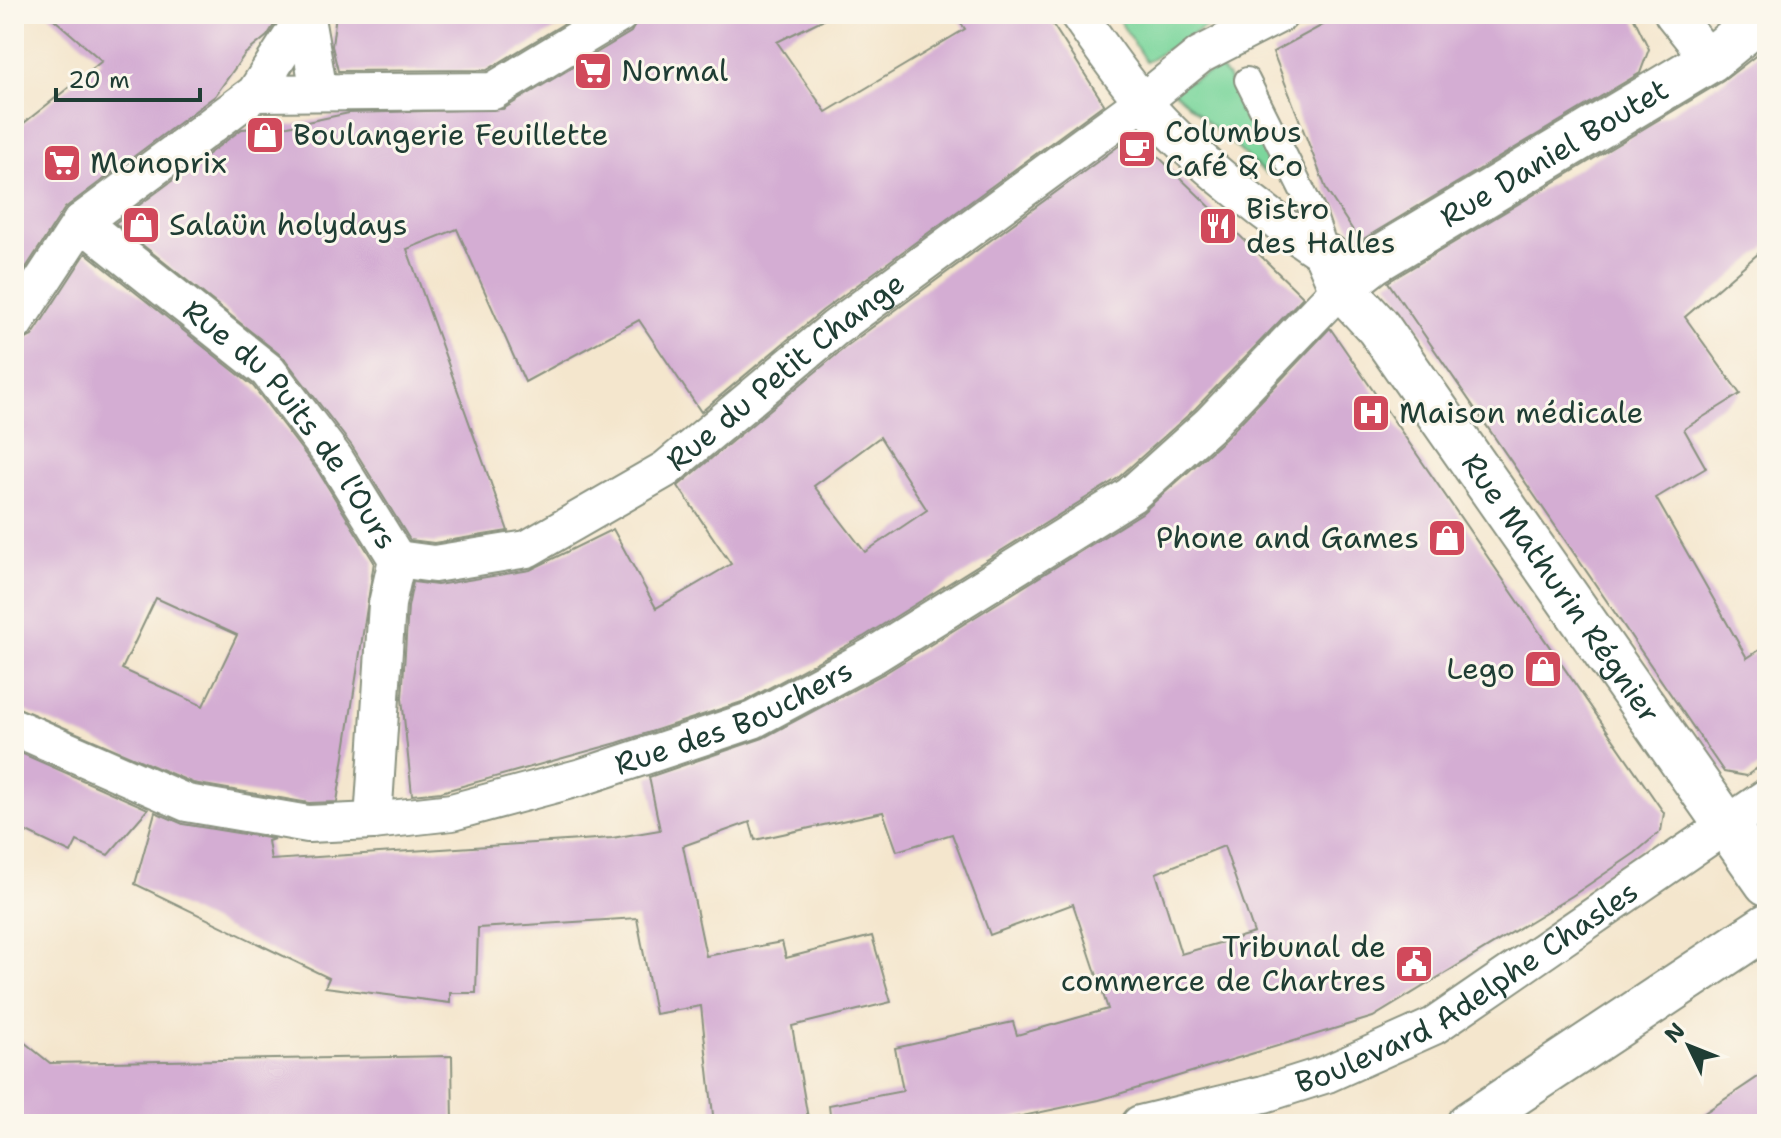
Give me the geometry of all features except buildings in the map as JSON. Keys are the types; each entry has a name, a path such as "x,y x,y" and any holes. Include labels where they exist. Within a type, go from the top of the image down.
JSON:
{"street":[{"path":"255,93 493,91 620,14"},
{"name":"Rue Mathurin Régnier","path":"1078,14 1142,102 1166,127 1334,272 1378,327 1767,883"},
{"name":"Rue du Petit Change","path":"397,559 434,564 527,549 666,469 835,328 1142,102 1200,55 1280,14"},
{"path":"1673,14 1710,60"},
{"name":"Rue Daniel Boutet","path":"1334,272 1373,262 1710,60 1766,14"},
{"path":"306,16 319,92"},
{"path":"14,324 81,222 255,93 306,16"},
{"name":"Rue du Puits de l'Ours","path":"81,222 268,371 335,459 397,559 387,604 373,821"},
{"name":"Rue des Bouchers","path":"14,727 187,803 308,824 373,821 452,812 582,777 725,730 753,720 874,655 1131,495 1210,424 1334,272"},
{"name":"Boulevard Adelphe Chasles","path":"1140,1124 1264,1094 1327,1074 1434,1026 1767,797"},
{"path":"1469,1124 1767,926"}],"lane":[{"path":"1247,80 1312,210 1334,272"}],"green space":[{"path":"1115,14 1219,14 1222,17 1146,62"},
{"path":"1219,68 1227,76 1274,170 1266,174 1171,89"}],"place":[{"name":"Normal","path":"593,71"},
{"name":"Boulangerie Feuillette","path":"265,135"},
{"name":"Columbus Café & Co","path":"1137,149"},
{"name":"Monoprix","path":"62,163"},
{"name":"Salaün holydays","path":"141,225"},
{"name":"Bistro des Halles","path":"1218,226"},
{"name":"Maison médicale","path":"1371,413"},
{"name":"Phone and Games","path":"1447,538"},
{"name":"Lego","path":"1543,669"},
{"name":"Tribunal de commerce de Chartres","path":"1414,964"}]}
